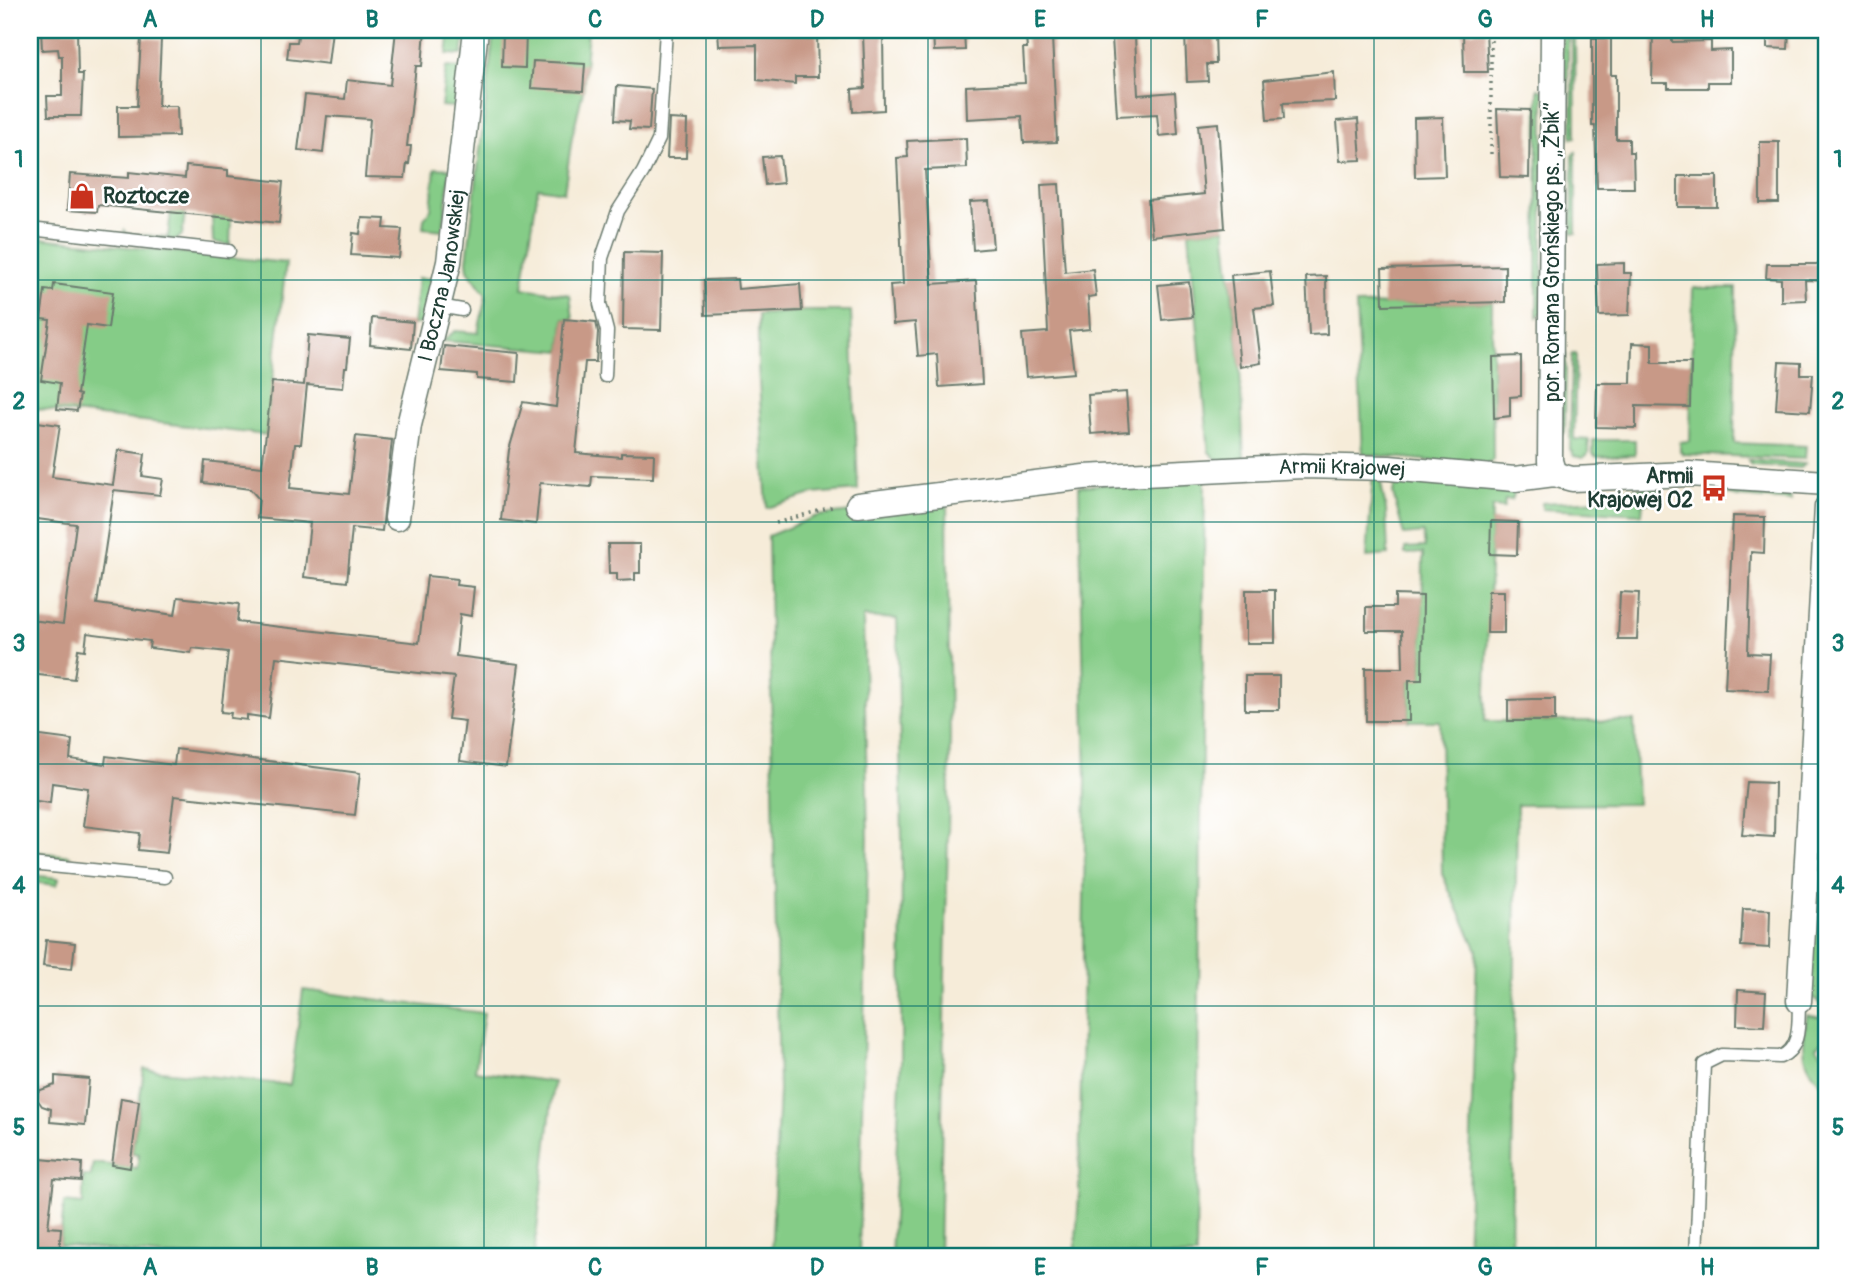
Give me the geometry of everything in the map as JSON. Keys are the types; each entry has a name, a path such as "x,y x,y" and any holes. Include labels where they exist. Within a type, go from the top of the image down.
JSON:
{"street":[{"name":"I Boczna Janowskiej","path":"395,525 409,425 450,308 449,262 477,30"},
{"name":"por. Romana Grońskiego ps. „Żbik”","path":"1553,30 1550,461 1555,474"},
{"name":"Armii Krajowej","path":"858,505 1084,477 1303,466 1389,468 1516,479 1555,474 1572,480 1689,474 1827,483"},
{"path":"1799,1001 1827,507"}],"lane":[{"path":"605,376 607,331 600,304 602,258 618,211 643,172 659,139 666,30"},
{"path":"30,229 229,251"},
{"path":"30,864 165,877"},
{"path":"1696,1256 1704,1065 1722,1055 1780,1057 1786,1054 1796,1041 1799,1001"}],"path":[{"path":"1491,30 1491,154"},
{"path":"776,523 834,506 858,505"}],"green space":[{"path":"450,30 466,30 462,55 447,54"},
{"path":"494,30 588,30 583,91 572,137 564,192 538,188 523,288 570,295 573,319 564,319 561,351 442,341 455,331 478,333 486,295 468,270 467,261"},
{"path":"791,30 839,30 840,35 791,34"},
{"path":"1562,30 1568,30 1568,138 1562,134"},
{"path":"1572,30 1575,30 1576,137 1572,138"},
{"path":"446,67 458,68 461,71 454,107 441,106"},
{"path":"1538,88 1544,91 1542,313 1537,317"},
{"path":"1567,151 1567,233 1562,230 1562,154"},
{"path":"1576,152 1576,233 1572,233 1573,153"},
{"path":"435,168 450,169 443,230 423,228 424,219 431,209"},
{"path":"171,211 185,213 182,235 176,240 125,234 124,229 128,234 168,237"},
{"path":"212,215 231,217 230,245 213,242"},
{"path":"1225,228 1240,367 1244,461 1220,463 1209,452 1189,232"},
{"path":"30,237 286,263 266,435 30,408"},
{"path":"418,278 436,279 422,323 413,325"},
{"path":"1693,288 1736,288 1734,443 1806,446 1805,459 1683,454 1680,451 1680,442 1690,441"},
{"path":"1492,302 1493,460 1485,466 1363,454 1356,305"},
{"path":"802,311 851,311 858,490 812,494 767,508 758,366 758,315"},
{"path":"1572,354 1576,354 1574,439 1589,440 1588,454 1583,458 1574,456 1570,449"},
{"path":"1566,355 1565,432 1562,435 1560,358"},
{"path":"1593,440 1635,440 1635,455 1597,457 1593,454"},
{"path":"1748,460 1805,464 1801,468 1751,465"},
{"path":"1373,474 1380,478 1386,510 1388,555 1367,557"},
{"path":"1205,478 1196,1256 1075,1256 1079,1194 1086,778 1079,486"},
{"path":"1395,480 1516,488 1512,500 1505,500 1504,508 1492,507 1485,721 1634,721 1637,804 1517,805 1511,1256 1467,1256 1477,950 1442,874 1440,721 1409,721 1409,680 1422,679 1423,553 1405,554 1405,548 1425,547 1423,533 1404,535 1393,494"},
{"path":"1657,486 1660,491 1597,495 1594,492"},
{"path":"1717,487 1789,491 1791,501 1738,497 1716,491"},
{"path":"1661,497 1661,502 1643,503 1642,514 1542,509 1542,503"},
{"path":"947,501 950,738 939,1256 891,1256 901,1062 902,838 897,619 863,617 868,837 859,1256 771,1256 779,1091 768,536 817,516"},
{"path":"1827,640 1827,899 1823,899 1819,1004 1809,994"},
{"path":"30,851 70,856 65,861 30,857"},
{"path":"30,875 59,878 57,885 30,882"},
{"path":"303,990 484,1013 475,1071 554,1082 534,1256 163,1256 60,1245 64,1202 83,1204 83,1176 91,1176 93,1163 137,1168 139,1154 132,1153 144,1069 290,1085"},
{"path":"1807,1015 1827,1019 1827,1038 1816,1046 1827,1061 1827,1089 1807,1064 1804,1038"}],"building":[{"path":"41,30 77,30 78,74 83,74 81,116 48,116 47,96 62,96 62,56 59,56 58,49 42,50"},
{"path":"299,30 332,30 328,64 287,59 289,42 297,42"},
{"path":"396,30 425,30 422,66 416,66 407,146 411,146 405,178 365,177 370,119 327,116 323,153 298,150 305,95 345,99 347,80 390,85"},
{"path":"503,30 526,30 525,68 502,67"},
{"path":"718,30 791,30 791,34 817,34 818,77 795,77 795,84 757,80 757,45 719,46"},
{"path":"933,30 964,30 965,50 934,51"},
{"path":"1653,30 1672,30 1672,42 1711,41 1711,51 1731,50 1731,82 1708,82 1708,88 1668,88 1668,83 1652,83"},
{"path":"1767,30 1789,30 1788,49 1767,48"},
{"path":"1486,31 1488,72 1464,72 1463,32"},
{"path":"883,33 884,110 853,112 852,89 865,88 863,34"},
{"path":"1215,33 1216,64 1207,64 1208,81 1187,82 1185,35"},
{"path":"1052,37 1057,142 1024,143 1022,116 967,119 966,86 1025,83 1023,48 1027,48 1026,38"},
{"path":"1135,37 1138,95 1175,92 1178,134 1159,136 1157,114 1117,116 1112,38"},
{"path":"141,38 161,39 158,106 177,106 178,136 118,137 118,106 137,106"},
{"path":"1592,38 1611,38 1611,75 1616,75 1616,139 1629,139 1629,152 1633,152 1634,188 1597,188 1595,126 1592,126"},
{"path":"533,61 585,64 583,91 531,88"},
{"path":"1334,72 1335,101 1283,103 1284,119 1267,120 1264,80"},
{"path":"617,86 652,89 649,130 629,129 630,121 615,120"},
{"path":"1497,109 1530,110 1529,178 1500,177"},
{"path":"1443,117 1445,176 1415,177 1414,118"},
{"path":"669,119 687,120 686,158 667,158"},
{"path":"1358,119 1361,160 1340,161 1337,121"},
{"path":"1218,123 1225,228 1152,236 1148,200 1204,194 1198,125"},
{"path":"966,138 967,168 925,170 932,284 976,281 982,384 939,387 937,354 918,356 915,322 893,324 890,285 903,284 897,158 908,157 907,141"},
{"path":"1760,142 1779,142 1779,203 1760,203"},
{"path":"780,156 783,183 765,185 762,157"},
{"path":"186,166 228,170 228,176 283,182 279,223 98,205 97,212 67,210 70,174 129,178 129,172 185,178"},
{"path":"1678,176 1717,176 1717,207 1678,207"},
{"path":"1059,184 1065,272 1093,269 1096,296 1088,297 1090,329 1069,331 1074,373 1026,377 1022,334 1048,332 1041,185"},
{"path":"989,201 993,248 973,250 970,202"},
{"path":"362,218 385,219 384,228 402,229 399,258 351,255 353,233 360,234"},
{"path":"624,252 663,253 661,330 623,329"},
{"path":"1624,263 1624,273 1631,273 1629,315 1599,316 1597,264"},
{"path":"1767,264 1827,264 1827,281 1805,280 1806,300 1781,301 1781,279 1766,278"},
{"path":"1505,266 1505,302 1383,305 1382,269"},
{"path":"1270,271 1274,306 1254,308 1261,363 1240,367 1231,275"},
{"path":"1326,276 1327,334 1309,335 1306,277"},
{"path":"737,279 738,289 800,284 802,311 705,315 704,280"},
{"path":"1189,282 1193,317 1162,320 1158,285"},
{"path":"54,284 113,292 108,328 87,325 77,411 57,409 60,383 41,380 50,320 41,319 45,290 53,291"},
{"path":"372,318 413,322 411,349 370,345"},
{"path":"564,319 596,322 598,332 596,362 585,362 576,453 621,457 621,453 654,454 653,478 592,476 591,487 540,483 536,524 501,520 509,450 523,402 556,407"},
{"path":"308,335 350,339 347,367 343,388 307,385 301,444 295,444 290,488 349,494 356,436 392,440 382,531 352,528 347,582 304,577 310,523 257,518 259,499 250,489 203,483 205,461 262,467 272,382 304,385"},
{"path":"1632,343 1652,344 1652,363 1691,363 1690,407 1636,406 1636,428 1596,427 1597,383 1631,383"},
{"path":"444,346 519,353 517,382 477,379 477,374 441,371"},
{"path":"1521,356 1521,396 1510,397 1510,416 1494,418 1493,357"},
{"path":"1779,362 1801,363 1801,374 1813,374 1810,411 1776,409"},
{"path":"1126,392 1129,431 1091,434 1088,395"},
{"path":"30,421 60,425 52,477 113,485 118,450 145,454 142,476 163,479 160,495 114,490 97,604 175,615 178,597 239,604 237,622 419,643 427,576 457,579 456,585 474,587 471,616 460,614 456,656 519,664 506,767 460,761 465,721 448,719 454,677 276,657 269,718 247,715 247,720 230,718 231,713 221,712 228,652 192,648 191,653 149,648 150,641 87,633 85,650 78,649 74,679 30,674 30,620 63,624 76,524 30,518"},
{"path":"1733,516 1765,517 1764,553 1751,552 1748,653 1770,654 1768,691 1725,689"},
{"path":"1491,521 1518,522 1517,555 1490,554"},
{"path":"608,544 640,544 640,573 635,573 635,580 617,581 617,574 609,574"},
{"path":"1246,590 1275,590 1275,643 1246,643"},
{"path":"1488,591 1504,591 1504,633 1487,633"},
{"path":"1620,592 1639,593 1637,639 1618,639"},
{"path":"1395,595 1423,596 1422,680 1409,680 1409,721 1366,721 1365,668 1403,668 1402,631 1366,631 1366,607 1395,607"},
{"path":"1245,676 1279,676 1279,710 1245,710"},
{"path":"1555,699 1555,721 1508,721 1508,700"},
{"path":"33,735 72,740 70,759 105,764 106,756 174,765 176,749 360,773 355,815 174,796 167,853 138,850 140,833 83,826 88,788 52,783 50,803 30,800"},
{"path":"1747,782 1775,783 1774,837 1742,835"},
{"path":"1743,909 1770,910 1769,948 1741,946"},
{"path":"46,940 75,943 72,969 43,966"},
{"path":"1738,990 1766,992 1764,1026 1737,1025"},
{"path":"55,1076 89,1079 85,1125 50,1122 51,1109 42,1106 37,1099 38,1091 55,1085"},
{"path":"121,1098 139,1101 130,1168 112,1165"},
{"path":"30,1158 82,1163 81,1181 54,1179 48,1227 61,1228 59,1256 30,1256"}],"place":[{"name":"Roztocze","path":"82,196"},
{"name":"Armii Krajowej 02","path":"1714,488"}]}
